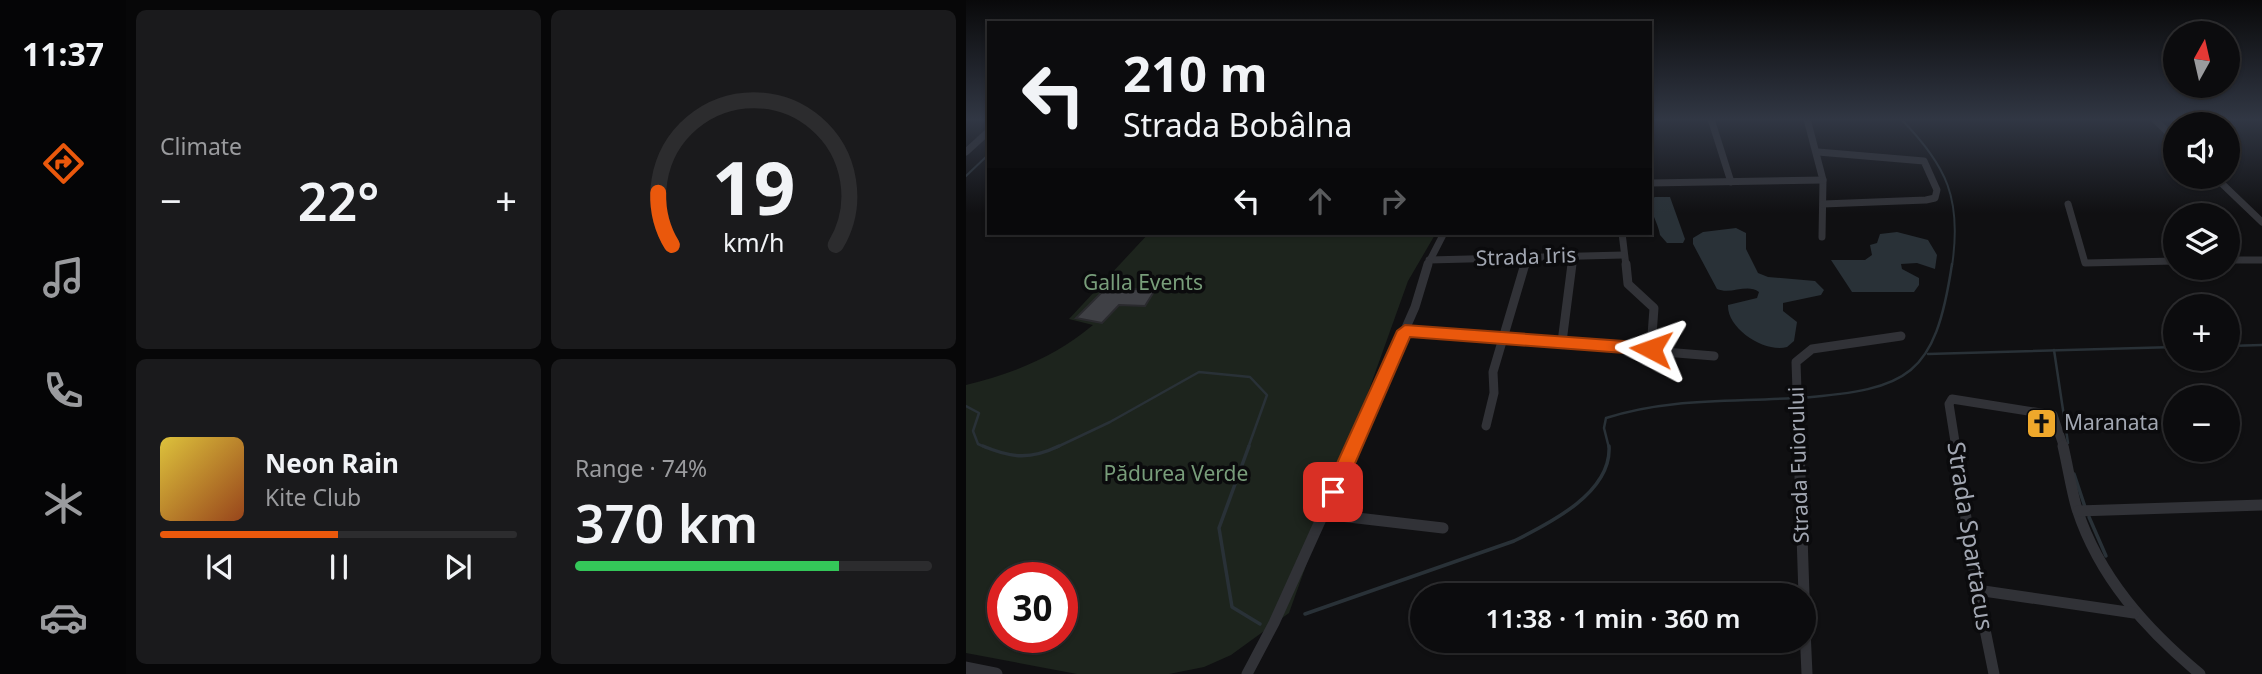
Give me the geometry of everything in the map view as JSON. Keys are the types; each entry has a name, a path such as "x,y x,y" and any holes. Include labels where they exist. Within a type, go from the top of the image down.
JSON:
{"street":[{"path":"1721,150 1731,182"},
{"path":"1822,237 1823,180 1818,152 1924,161 1937,190 1935,198 1926,200 1824,204"},
{"path":"1652,183 1823,180"},
{"path":"2228,189 2262,222"},
{"path":"2068,204 2085,263 2163,261"},
{"path":"1247,674 1405,331 1429,260 1443,235"},
{"path":"1622,235 1623,256 1630,288 1654,308 1651,349"},
{"path":"1562,342 1573,256"},
{"name":"Strada Iris","path":"1429,260 1623,256"},
{"path":"1486,426 1494,393 1493,372 1527,257"},
{"path":"2240,260 2262,260"},
{"path":"1405,331 1714,356"},
{"name":"Strada Fuiorului","path":"1803,583 1796,362 1806,351 1901,336"},
{"name":"Strada Spartacus","path":"1994,674 1977,590 1949,404 1952,399 2053,415 2078,511"},
{"path":"2200,674 2134,613 2101,559 2078,511 2262,505"},
{"path":"1323,514 1443,528"},
{"path":"1977,590 2134,613"},
{"path":"1806,653 1807,674"},
{"path":"966,668 996,674"}],"green space":[{"name":"Pădurea Verde","path":"1147,235 1435,235 1408,281 1289,613 1231,655 1204,667 1169,674 1077,674 966,653 966,385 1033,363 1093,325 1069,319"}],"shaded area":[{"path":"1670,197 1685,239 1683,243 1667,243 1660,235 1652,211 1652,199"},
{"path":"1736,228 1746,233 1746,249 1758,273 1768,277 1815,281 1824,290 1821,295 1783,303 1783,311 1797,322 1794,341 1787,347 1778,348 1758,343 1740,330 1729,314 1728,305 1757,298 1759,292 1749,289 1717,289 1693,244 1693,238 1703,232"},
{"path":"1897,232 1928,240 1937,255 1935,269 1917,263 1901,264 1902,269 1919,278 1919,285 1914,292 1852,292 1831,260 1865,260 1872,255 1870,245 1877,243 1880,234"}],"building":[{"name":"Galla Events","path":"1109,285 1155,290 1145,306 1119,305 1102,323 1076,318"}],"waterway":[{"path":"1929,150 1948,185 1952,202 1955,221 1952,266"},
{"path":"966,176 987,156"},
{"path":"1801,398 1868,389 1892,381 1911,370 1925,354 1936,331 1952,264"},
{"path":"2240,346 2262,345"},
{"path":"2054,350 2163,347"},
{"path":"1928,354 2054,350"},
{"path":"2054,350 2068,443"},
{"path":"1055,448 1110,422 1199,372 1250,377 1267,395 1248,448"},
{"path":"1609,447 1604,428 1606,418 1676,404 1794,398"},
{"path":"966,406 979,413 973,431 978,444 987,448"},
{"path":"983,446 1021,456 1039,454 1055,448"},
{"path":"1055,448 1059,446"},
{"path":"1249,446 1219,528 1232,607 1260,624"},
{"path":"1305,614 1514,541 1544,526 1589,492 1607,463 1609,447"},
{"path":"2074,474 2085,507"},
{"path":"2089,517 2106,556"}],"place":[{"name":"Maranata","path":"2041,423"}],"route":[{"path":"1333,492 1405,331 1651,349"}]}
